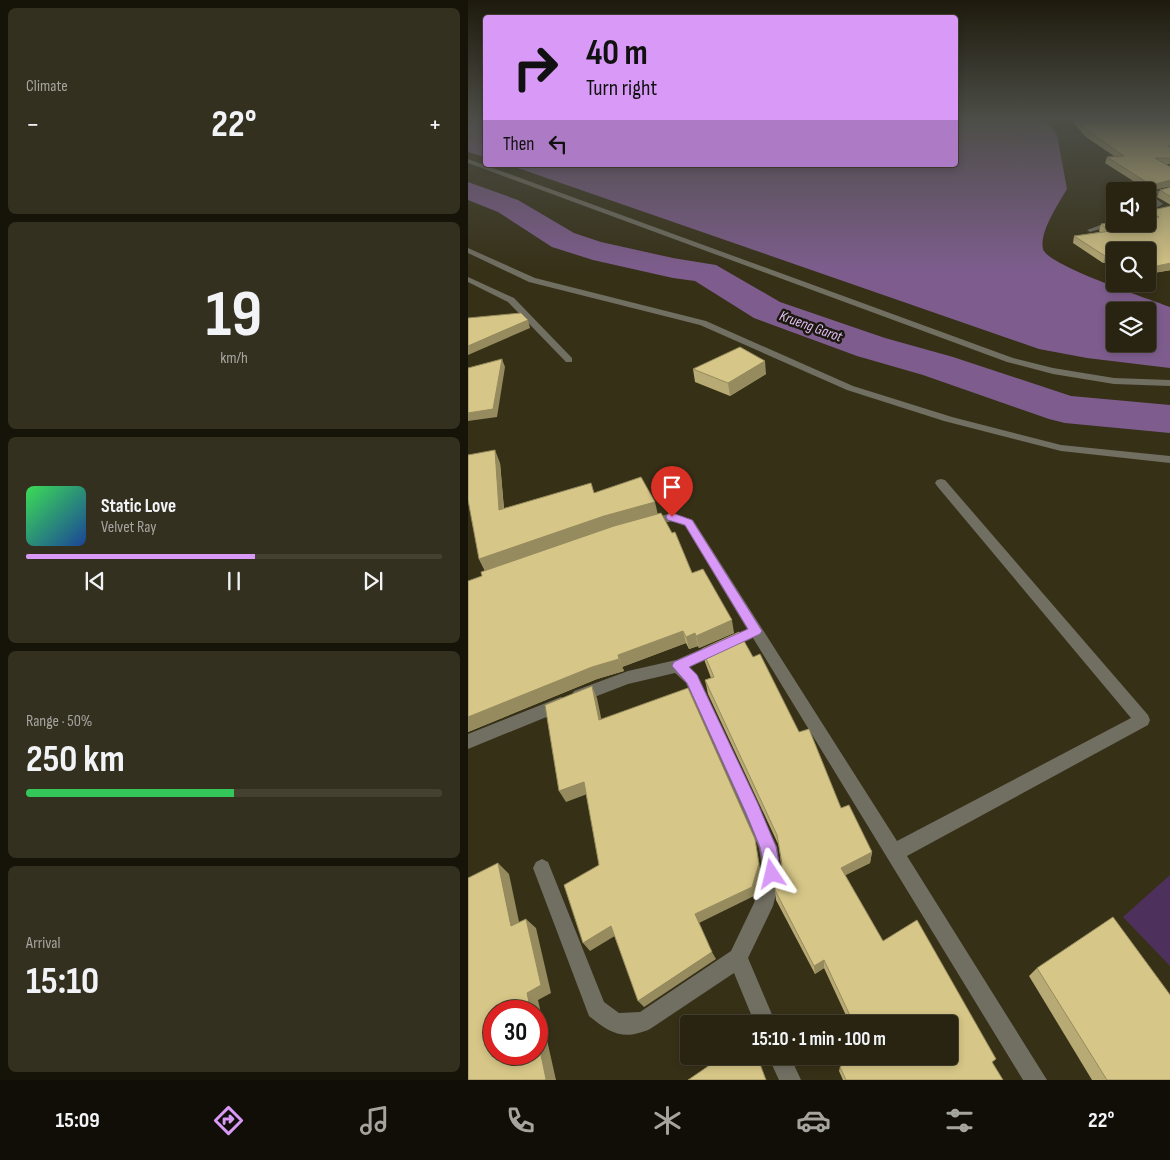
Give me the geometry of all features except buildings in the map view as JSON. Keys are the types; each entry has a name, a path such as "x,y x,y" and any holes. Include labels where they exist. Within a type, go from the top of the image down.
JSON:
{"street":[{"path":"496,171 1010,360 1053,371 1114,381 1170,383"},
{"path":"1156,193 1170,189"},
{"path":"1156,201 1162,205 1156,207"},
{"path":"1090,230 1106,225"},
{"path":"468,250 532,280 703,323 850,388 948,420 1061,448 1170,460"},
{"path":"468,279 511,300 569,360"},
{"path":"894,853 1142,720 941,483"},
{"path":"638,527 672,517 688,523 1036,1080"},
{"path":"468,742 620,679 649,670 678,666 756,631"},
{"path":"542,868 596,1009 616,1024 643,1022 738,958 763,906 772,874 768,847 692,679 678,666"},
{"path":"738,958 762,1015"},
{"path":"784,1065 790,1080"}],"shaded area":[{"path":"527,171 1064,171 1067,189 1047,226 1044,234 1043,249 1049,256 1062,264 1106,284 1106,292 1128,292 1156,302 1106,302 1106,352 1156,352 1156,302 1170,307 1170,368 1087,358 1039,349"},
{"path":"1170,875 1170,966 1123,917"}],"waterway":[{"name":"Krueng Garot","path":"468,190 508,206 563,240 593,250 673,268 704,272 767,310 871,347 938,366 1065,409 1171,419"}],"route":[{"path":"672,517 680,518 688,523 756,631 678,666 692,679 752,810 768,847 772,874"}]}
